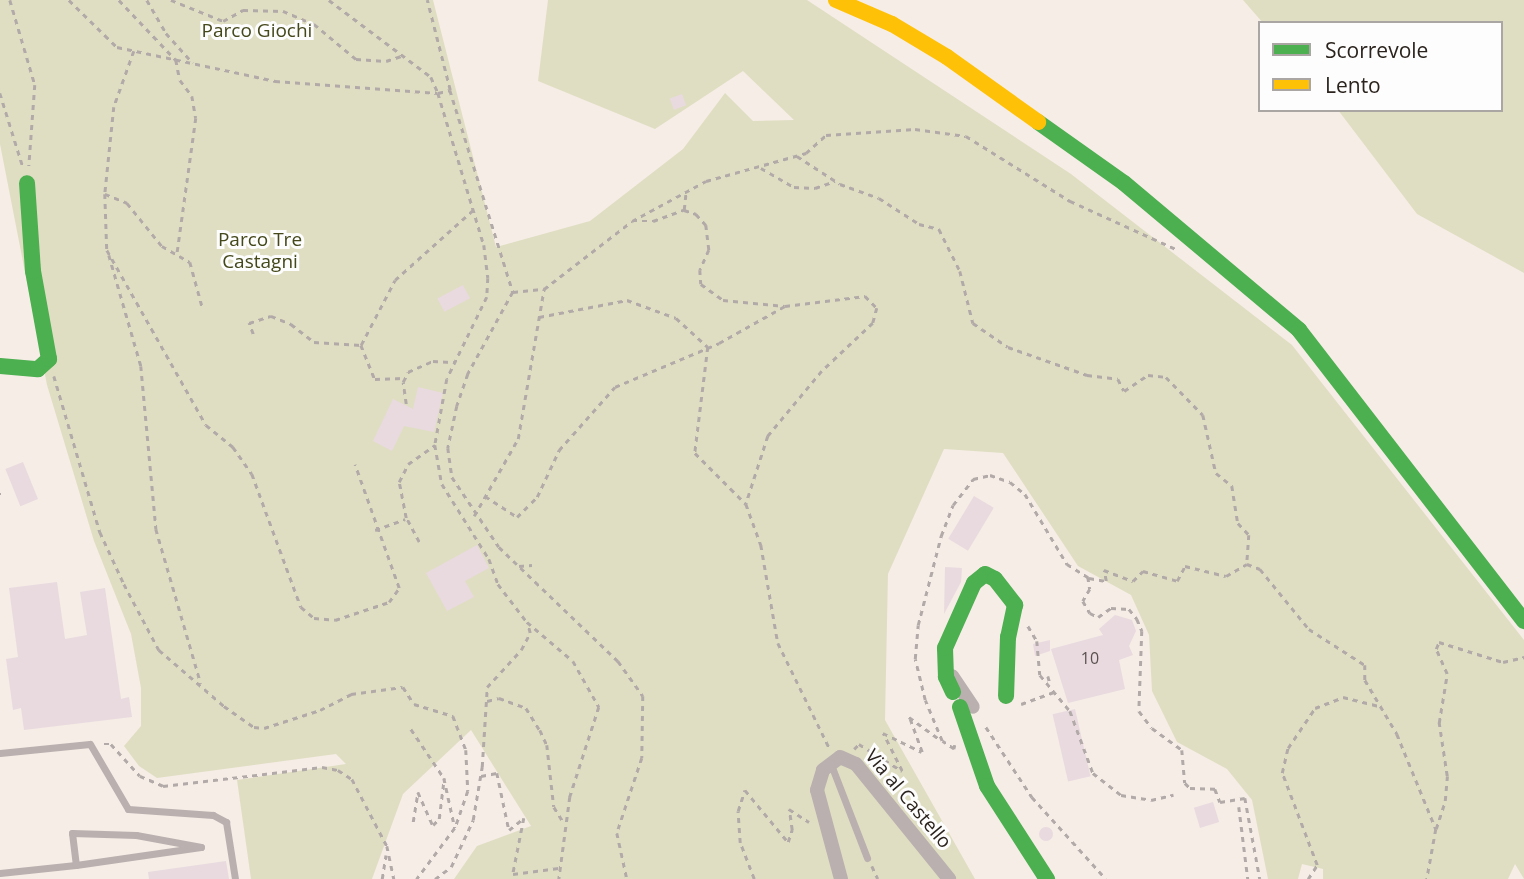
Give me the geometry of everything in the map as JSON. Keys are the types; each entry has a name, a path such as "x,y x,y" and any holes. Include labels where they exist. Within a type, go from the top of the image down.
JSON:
{"street":[{"path":"836,0 892,24 947,57 1125,183 1299,330 1507,605 1524,621"},
{"path":"0,366 38,369 49,359 33,271 27,183"},
{"path":"1006,696 1008,636 1015,605 992,576 978,578 945,648 945,667 963,706 987,786 1047,879"},
{"path":"945,667 963,706"},
{"path":"837,759 817,790 841,879"},
{"name":"Via al Castello","path":"837,759 856,764 948,879"}],"lane":[{"path":"0,753 90,744 128,809 214,815 226,822 235,879"},
{"path":"837,759 867,858"},
{"path":"0,873 76,865 201,847 136,835 72,833 76,865"}],"path":[{"path":"10,0 35,85 27,183"},
{"path":"69,0 117,47 275,81 438,93 450,90"},
{"path":"119,0 176,60 180,80 192,96 196,118 177,255"},
{"path":"147,0 166,33 192,63"},
{"path":"171,0 223,21 243,9 283,11 314,24 356,59 386,61 401,56"},
{"path":"329,0 430,77 438,93 484,245 487,297 447,379 435,445 442,484 489,559 498,584 527,622 573,661 599,706 565,824 559,879"},
{"path":"427,0 450,90 513,292 468,374 448,448 452,477 474,516 520,566 618,662 643,696 642,758 617,834 627,879"},
{"path":"134,51 114,107 105,194 107,250 141,366 156,529 201,684"},
{"path":"0,93 27,183"},
{"path":"513,292 544,289 632,221 686,190 797,156 826,135 915,129 966,136 1070,201 1187,251"},
{"path":"797,156 835,181 939,229 960,271 973,323 1008,346 1087,375 1118,379 1124,391 1148,375 1166,377 1203,415 1216,473 1232,486 1238,523 1250,535 1247,564"},
{"path":"760,168 794,187 815,188 835,181"},
{"path":"684,210 686,190"},
{"path":"105,194 127,203 162,246 190,262 202,306"},
{"path":"405,378 375,379 361,345 394,280 473,210"},
{"path":"632,221 653,221 684,210 696,214 706,225 709,250 700,270 701,284 723,300 785,306 865,296 877,308 873,323 822,371 768,436 746,504"},
{"path":"107,250 206,425 233,447 252,474 306,613 314,618 335,620 389,602 399,587 375,530 355,465"},
{"path":"474,516 518,439 544,289"},
{"path":"540,317 627,300 676,318 708,347"},
{"path":"485,496 517,517 537,497 559,450 615,387 708,347 785,306"},
{"path":"253,334 249,323 271,316 291,324 314,342 361,345"},
{"path":"708,347 695,453 746,504 761,545 778,643 837,759 859,744 902,771 883,733 922,752 909,717 954,749 963,706"},
{"path":"49,359 100,531 159,650 246,722 264,728 320,710 351,694 403,687 414,704 453,716 460,726 468,791 455,828 416,879"},
{"path":"407,404 405,378 408,372 433,361 455,362"},
{"path":"419,542 406,518 399,482 408,464 435,445"},
{"path":"942,741 925,700 915,659 918,625 941,536 953,505 973,479 990,475 1010,482 1025,494 1067,564 1088,577 1106,581 1104,570 1133,582 1143,571 1177,581 1185,566 1226,576 1247,564"},
{"path":"375,530 406,518"},
{"path":"1247,564 1260,569 1310,629 1365,665 1365,680 1397,734 1436,829"},
{"path":"520,566 532,565"},
{"path":"1088,577 1090,589 1083,601 1090,613 1098,617 1111,608 1129,609 1137,619 1142,631 1139,711 1152,728 1182,750 1185,783 1215,789 1220,802 1245,798 1260,879"},
{"path":"1015,605 1037,641 1040,675 1070,712 1097,778 1121,795 1151,800 1173,795"},
{"path":"435,879 451,867 464,843 481,776 491,681 521,650 530,633 527,622"},
{"path":"1427,879 1436,829 1445,802 1447,776 1439,723 1447,674 1436,649 1439,642 1503,662 1524,657"},
{"path":"1048,676 1051,687"},
{"path":"1308,879 1317,865 1282,773 1288,748 1315,708 1343,697 1381,706"},
{"path":"487,701 499,698 526,708 533,719 547,745 554,807 565,824"},
{"path":"963,706 1032,797 1106,879"},
{"path":"411,729 444,778 455,828"},
{"path":"90,744 111,744 140,776 163,786 322,767 338,770 352,779 387,852 394,879"},
{"path":"481,776 497,773 509,830 524,818 513,874 559,868"},
{"path":"413,822 418,792 433,824 439,819 444,778"},
{"path":"754,879 740,843 738,811 745,790 788,842 789,809 794,808 817,829"},
{"path":"1239,807 1248,879"},
{"path":"382,879 387,852"}],"green space":[{"path":"0,0 433,0 496,247 590,221 683,149 725,93 753,121 794,120 743,71 655,129 538,81 548,0 807,0 1071,174 1292,345 1524,640 1524,879 1515,864 1508,879 1323,879 1323,869 1302,864 1298,879 1268,879 1252,800 1227,769 1177,742 1152,691 1149,635 1131,595 1078,566 1003,453 944,449 888,574 885,720 975,879 454,879 477,846 531,826 471,730 403,794 372,879 251,879 237,780 346,764 336,754 157,778 139,766 124,746 141,726 141,688 131,634 94,541 47,385 0,144"},
{"path":"1243,0 1524,0 1524,273 1417,214 1340,112 1503,112 1503,21 1261,21"}],"building":[{"path":"682,94 686,105 674,110 670,98"},
{"path":"463,285 470,298 444,312 437,299"},
{"path":"418,387 443,393 434,432 404,426 392,451 373,441 393,399 413,409"},
{"path":"23,462 38,499 20,506 5,469"},
{"path":"974,496 994,508 968,551 948,539"},
{"path":"477,545 489,568 465,581 474,597 447,611 426,573"},
{"path":"945,567 962,568 961,582 944,614"},
{"path":"57,582 65,639 87,635 80,592 105,588 121,699 129,697 132,717 24,730 21,708 13,710 6,659 18,657 9,588"},
{"path":"1115,615 1132,620 1136,631 1129,646 1133,655 1119,660 1125,689 1068,703 1051,649 1103,635 1099,629"},
{"path":"1050,640 1050,651 1035,656 1033,644"},
{"path":"1075,709 1091,776 1068,781 1053,714"},
{"path":"1213,802 1219,822 1200,828 1194,808"},
{"path":"1043,827 1049,827 1053,834 1049,841 1043,841 1039,837 1039,831"},
{"path":"226,861 229,879 149,879 148,872"}],"traffic: fast":[{"path":"1038,122 1124,183 1299,330 1524,621"},
{"path":"0,366 38,369 49,359 33,271 27,183"},
{"path":"953,692 946,677 945,648 974,583 985,574 995,579 1015,605 1008,637 1006,696"},
{"path":"960,707 987,786 1047,879"}],"traffic: slow":[{"path":"836,0 892,24 947,57 1038,122"}],"park label":[{"name":"Parco Giochi","path":"257,31"},
{"name":"Parco Tre Castagni","path":"260,251"}]}
